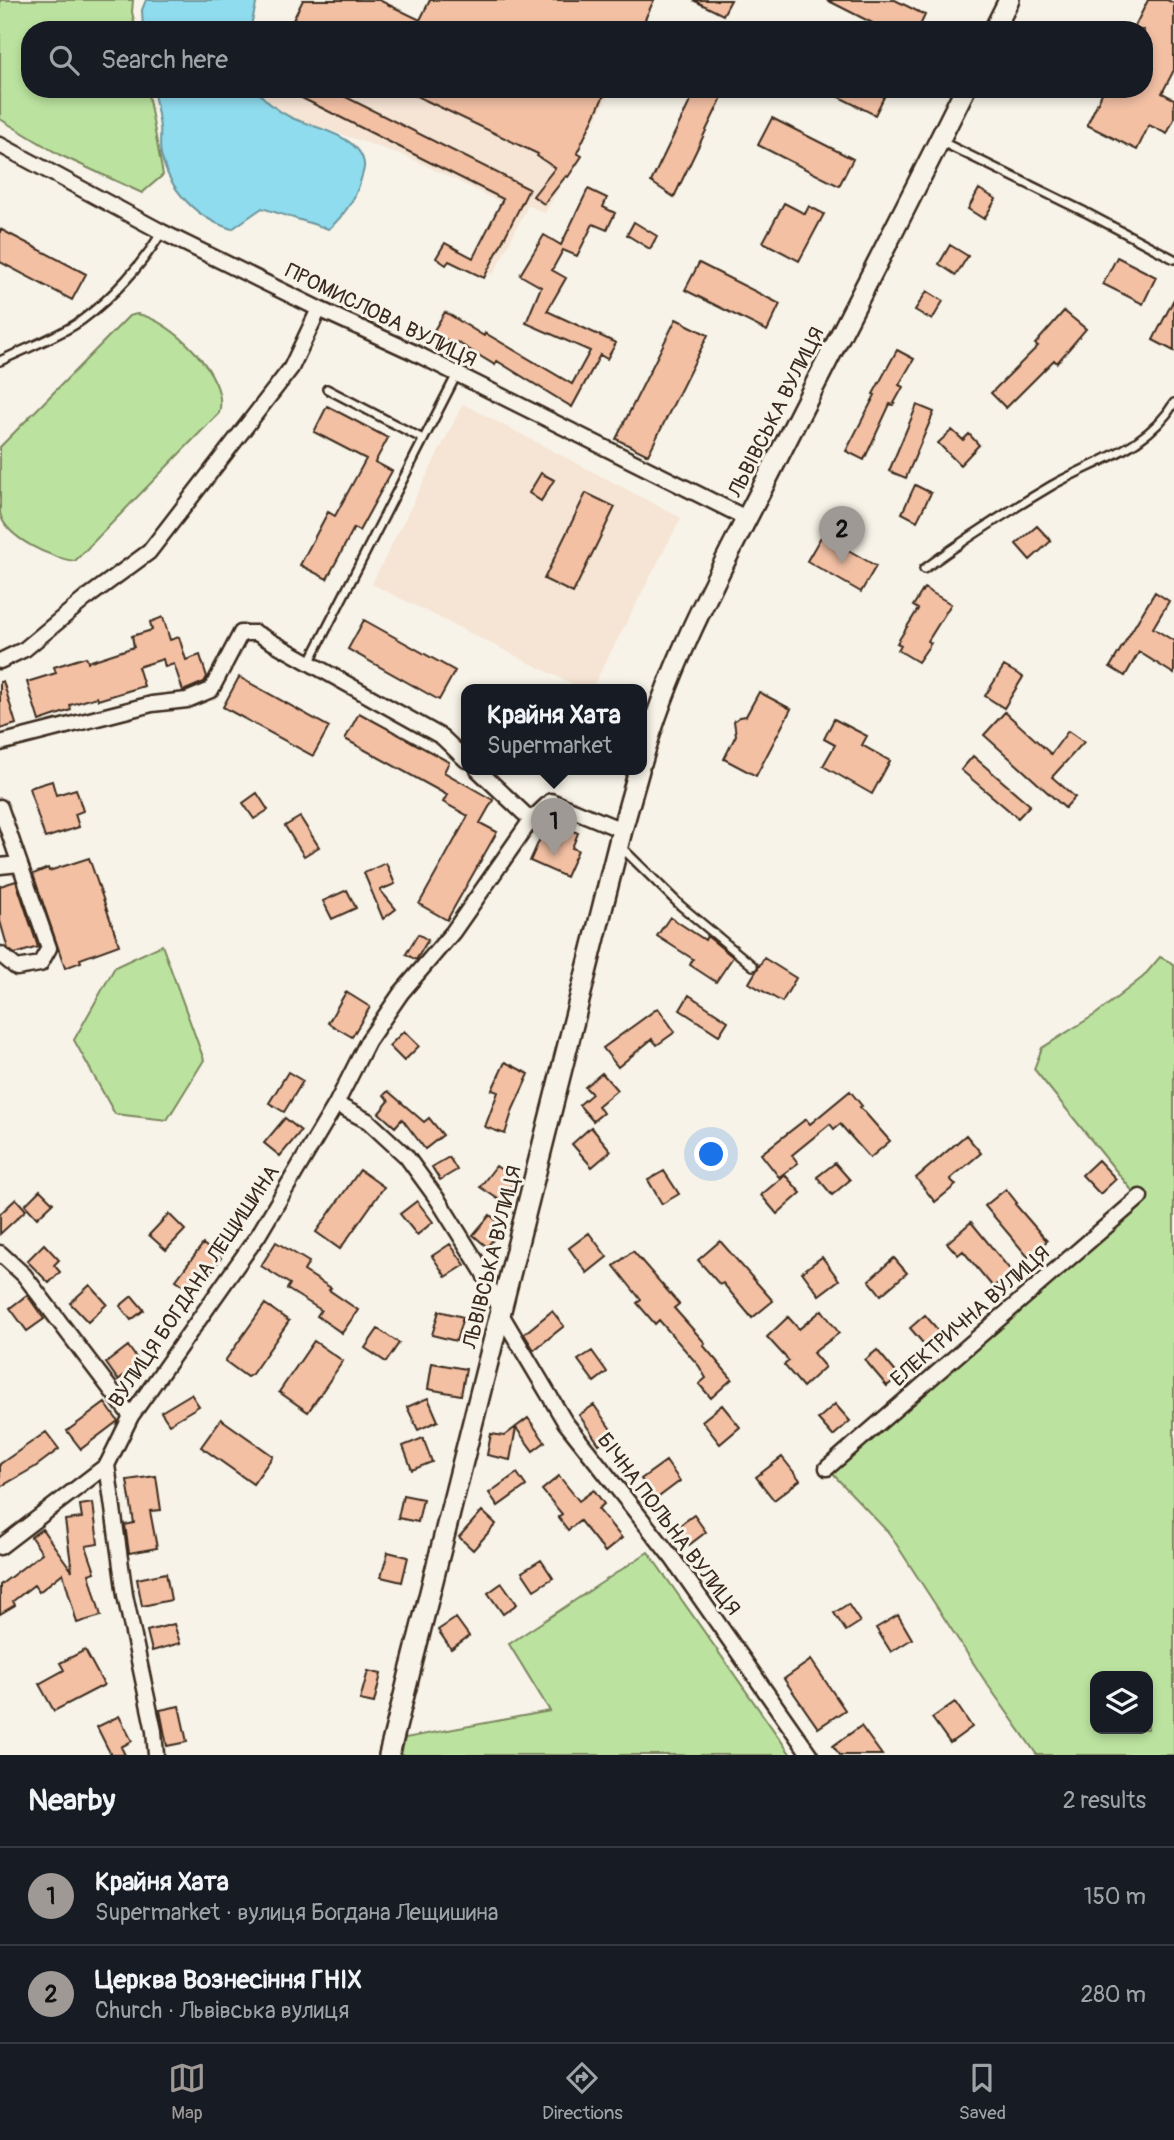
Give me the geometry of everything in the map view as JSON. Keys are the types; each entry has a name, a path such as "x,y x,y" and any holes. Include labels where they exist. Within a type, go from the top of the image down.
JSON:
{"main road":[{"path":"998,21 1009,0"},
{"name":"ЛЬВІВСЬКА ВУЛИЦЯ","path":"647,745 674,671 746,519 961,98"},
{"name":"ЛЬВІВСЬКА ВУЛИЦЯ","path":"388,1755 638,775"}],"street":[{"name":"ПРОМИСЛОВА ВУЛИЦЯ","path":"0,145 162,232 319,310 457,374 746,519"},
{"path":"0,661 25,649 85,599 149,552 290,368 319,310"},
{"path":"0,743 152,705 187,700 211,690 240,633 256,633 442,737 461,754"},
{"path":"483,775 531,820 551,801 620,837"},
{"path":"0,807 49,948 40,964 17,968 0,954"},
{"name":"ВУЛИЦЯ БОГДАНА ЛЕЩИШИНА","path":"107,1465 131,1416 259,1234 336,1104 369,1041 401,993 453,932 531,820"},
{"path":"0,866 19,864"},
{"name":"БІЧНА ПОЛЬНА ВУЛИЦЯ","path":"336,1104 368,1121 406,1156 438,1200 483,1272 501,1314 565,1422 673,1559 810,1755"},
{"name":"ЕЛЕКТРИЧНА ВУЛИЦЯ","path":"827,1468 1140,1197"},
{"path":"0,1253 24,1275 131,1416"},
{"path":"1,1545 107,1465 125,1595 154,1731 156,1755"}],"lane":[{"path":"940,141 1174,259"},
{"path":"0,361 81,321 111,295 153,247 162,232"},
{"path":"309,663 457,374"},
{"path":"327,390 423,439"},
{"path":"924,569 1008,512 1065,478 1128,448 1165,418 1174,402"},
{"path":"620,837 681,906 752,966"}],"shaded area":[{"path":"264,98 607,98 545,213 528,205 493,275 470,264 502,203 408,157 288,116"},
{"path":"463,404 681,518 594,684 572,684 372,584"}],"green space":[{"path":"0,0 133,0 134,21 21,21 21,98 149,98 163,175 142,193 60,155 0,119"},
{"path":"137,314 165,326 207,367 220,398 219,413 75,561 43,552 11,531 0,513 0,447 129,316"},
{"path":"162,945 204,1060 167,1120 115,1114 74,1040 115,967"},
{"path":"1160,957 1174,964 1174,1755 1037,1755 985,1681 889,1533 827,1468 1134,1193 1034,1069 1042,1048 1096,1014 1143,977"},
{"path":"648,1552 791,1755 401,1755 405,1738 550,1711 509,1644"}],"water":[{"path":"146,0 257,0 252,21 143,21 142,10"},
{"path":"155,98 264,98 285,115 345,139 361,154 363,172 353,200 329,229 262,208 232,229 207,218 178,191 160,151 160,127"}],"building":[{"path":"303,0 379,0 420,20 430,0 654,0 644,21 292,21"},
{"path":"693,0 731,0 723,15"},
{"path":"827,0 895,0 925,15 922,21 868,21"},
{"path":"1148,0 1167,0 1174,3 1174,70 1162,93 1174,99 1174,119 1167,134 1149,125 1137,150 1087,125 1100,98 1153,98 1153,21 1138,21"},
{"path":"302,98 348,98 529,189 484,278 449,261 446,265 436,258 445,243 473,258 503,199"},
{"path":"421,98 603,98 577,153 582,156 544,204 533,196 555,168 537,156 538,154"},
{"path":"692,98 722,98 674,197 651,182"},
{"path":"841,98 884,98 875,115"},
{"path":"772,118 853,159 839,186 758,145"},
{"path":"588,189 607,198 603,207 615,213 607,230 593,224 577,256 563,250 552,270 566,278 547,311 616,343 607,359 600,355 572,407 497,361 495,365 457,342 455,345 433,332 445,312 572,384 590,351 526,323 541,287 520,275 544,235 561,245"},
{"path":"979,189 996,199 984,219 968,209"},
{"path":"784,203 805,214 809,206 824,214 799,261 763,242"},
{"path":"634,222 657,236 650,249 627,235"},
{"path":"0,229 86,274 72,300 0,262"},
{"path":"950,245 968,256 956,275 939,264"},
{"path":"1117,257 1156,277 1143,304 1103,284"},
{"path":"699,263 780,304 767,331 685,290"},
{"path":"927,291 943,301 932,320 915,310"},
{"path":"1174,299 1174,351 1153,340"},
{"path":"1064,311 1086,329 1057,363 1054,360 1006,408 991,393 1038,346 1035,344"},
{"path":"676,319 708,335 648,455 616,439"},
{"path":"897,350 914,359 899,385 903,387 893,405 890,404 864,460 846,451"},
{"path":"917,405 934,412 906,478 889,471"},
{"path":"327,406 388,438 375,462 392,471 359,531 354,528 327,579 300,565 328,512 335,516 366,459 314,432"},
{"path":"952,430 963,440 969,434 979,445 960,465 938,443"},
{"path":"541,473 554,480 541,501 529,493"},
{"path":"915,485 931,493 917,521 902,513"},
{"path":"586,493 615,507 573,593 544,579"},
{"path":"1037,526 1051,541 1030,560 1016,544"},
{"path":"822,535 876,566 861,592 807,561"},
{"path":"924,588 951,604 918,662 898,650 901,645 897,643 918,609 913,606"},
{"path":"1155,592 1169,601 1153,628 1174,641 1174,674 1139,652 1125,676 1110,667"},
{"path":"163,617 170,640 179,637 186,660 200,655 207,677 204,682 183,691 174,664 165,667 163,659 138,667 144,686 98,700 97,697 70,705 71,710 39,721 27,682 56,673 54,667 86,657 88,662 134,647 132,636 152,630 150,622"},
{"path":"364,620 455,671 439,700 348,649"},
{"path":"1004,666 1023,677 1004,708 985,696"},
{"path":"239,677 329,727 313,756 223,707"},
{"path":"3,681 16,724 0,729 0,682"},
{"path":"759,692 791,709 756,776 724,759 736,735 734,721 746,716"},
{"path":"1005,712 1051,754 1068,731 1084,742 1052,777 1075,797 1065,808 984,735"},
{"path":"359,713 449,762 444,772 493,800 480,823 497,832 447,920 419,904 468,816 443,802 447,795 345,739"},
{"path":"834,719 867,736 862,745 890,761 872,794 823,766 835,745 824,739"},
{"path":"973,756 1030,805 1018,818 961,770"},
{"path":"52,781 56,795 76,789 83,811 75,814 79,827 45,838 29,788"},
{"path":"257,793 268,810 254,819 243,803"},
{"path":"300,817 319,847 304,856 285,826"},
{"path":"554,823 578,833 572,848 578,850 566,877 530,861 542,834 548,837"},
{"path":"89,858 119,945 80,959 81,962 65,968 33,874"},
{"path":"386,863 395,884 380,890 396,909 383,919 364,873"},
{"path":"16,881 38,947 15,954 8,949 0,921 0,886"},
{"path":"347,890 356,908 332,919 323,901"},
{"path":"670,917 705,940 707,936 733,957 716,982 690,965 693,959 657,936"},
{"path":"418,934 428,940 416,960 406,954"},
{"path":"764,958 796,978 782,1002 749,983"},
{"path":"346,992 370,1007 352,1037 328,1023"},
{"path":"689,995 728,1021 719,1035 680,1010"},
{"path":"658,1008 675,1032 657,1045 652,1039 618,1067 603,1048"},
{"path":"404,1031 419,1046 404,1061 389,1046"},
{"path":"505,1062 529,1074 505,1134 485,1127 498,1092 492,1090"},
{"path":"288,1072 303,1081 284,1112 269,1103"},
{"path":"602,1073 617,1090 598,1106 603,1113 593,1121 579,1105 592,1094 585,1087"},
{"path":"388,1091 424,1122 429,1118 443,1135 425,1149 402,1119 395,1127 379,1113 389,1101 384,1095"},
{"path":"850,1091 862,1106 860,1107 890,1141 870,1158 840,1124 834,1129 830,1124 792,1155 798,1163 779,1177 761,1154 806,1119 810,1124"},
{"path":"285,1118 301,1131 280,1156 264,1143"},
{"path":"591,1127 611,1151 592,1167 572,1144"},
{"path":"966,1135 981,1153 950,1179 956,1185 935,1202 916,1178"},
{"path":"449,1157 457,1170 440,1180 432,1167"},
{"path":"1098,1160 1116,1179 1100,1194 1082,1175"},
{"path":"835,1163 850,1180 832,1195 817,1177"},
{"path":"496,1166 516,1180 501,1201 480,1187"},
{"path":"360,1170 384,1187 340,1249 316,1232"},
{"path":"664,1171 679,1194 662,1204 648,1180"},
{"path":"785,1175 801,1193 777,1214 761,1195"},
{"path":"1006,1189 1017,1203 1015,1204 1047,1241 1028,1257 985,1206"},
{"path":"40,1190 53,1203 37,1218 25,1205"},
{"path":"16,1199 26,1210 0,1234 0,1214"},
{"path":"417,1201 433,1222 417,1235 400,1214"},
{"path":"169,1214 185,1230 166,1250 149,1235"},
{"path":"490,1215 504,1227 487,1247 473,1235"},
{"path":"971,1222 1012,1272 993,1287 963,1251 958,1255 947,1243"},
{"path":"589,1233 607,1257 587,1273 569,1248"},
{"path":"720,1241 773,1301 752,1318 723,1283 720,1285 698,1260"},
{"path":"276,1242 309,1262 304,1271 358,1310 342,1333 317,1316 321,1310 287,1289 290,1284 261,1266"},
{"path":"44,1244 59,1260 54,1265 60,1272 49,1283 27,1261"},
{"path":"203,1244 221,1258 204,1281 198,1277 189,1289 176,1280"},
{"path":"450,1244 465,1265 446,1277 432,1256"},
{"path":"633,1251 679,1304 674,1308 732,1379 711,1398 699,1384 706,1378 699,1366 659,1320 655,1324 637,1303 641,1300 614,1266"},
{"path":"822,1257 839,1280 819,1295 802,1272"},
{"path":"894,1258 907,1273 881,1295 869,1280"},
{"path":"90,1285 107,1304 88,1322 70,1303"},
{"path":"27,1295 44,1319 27,1331 10,1308"},
{"path":"132,1296 144,1310 131,1320 120,1306"},
{"path":"265,1304 289,1321 252,1374 247,1377 225,1361"},
{"path":"822,1310 839,1333 813,1353 825,1367 803,1387 784,1365 789,1361 767,1337 788,1317 799,1329"},
{"path":"439,1311 463,1317 456,1341 432,1335"},
{"path":"552,1311 564,1326 534,1350 524,1334"},
{"path":"925,1315 944,1337 929,1350 910,1328"},
{"path":"378,1329 399,1343 386,1362 365,1348"},
{"path":"314,1341 343,1361 308,1412 279,1392"},
{"path":"128,1346 140,1363 118,1380 106,1363"},
{"path":"877,1350 899,1376 887,1386 865,1360"},
{"path":"592,1351 607,1372 594,1382 578,1360"},
{"path":"432,1363 466,1369 461,1395 428,1389"},
{"path":"191,1394 199,1406 169,1424 161,1412"},
{"path":"428,1398 438,1421 418,1430 407,1407"},
{"path":"105,1403 118,1421 81,1449 67,1431"},
{"path":"835,1404 850,1421 833,1436 818,1419"},
{"path":"594,1405 614,1434 599,1444 579,1415"},
{"path":"722,1405 740,1427 720,1444 702,1421"},
{"path":"528,1418 545,1442 533,1451 516,1428 510,1460 487,1455 491,1434 504,1436"},
{"path":"221,1419 273,1456 253,1484 201,1447"},
{"path":"46,1432 59,1449 35,1467 0,1487 0,1464"},
{"path":"423,1438 432,1462 412,1470 403,1446"},
{"path":"782,1457 800,1480 774,1500 756,1477"},
{"path":"666,1461 680,1481 656,1499 641,1479"},
{"path":"517,1473 526,1486 498,1506 489,1493"},
{"path":"156,1476 161,1510 150,1511 157,1548 129,1553 125,1525 134,1523 127,1480"},
{"path":"559,1476 579,1501 594,1490 604,1504 598,1509 622,1538 605,1552 580,1521 568,1530 558,1517 562,1514 542,1490"},
{"path":"403,1495 423,1499 418,1522 398,1518"},
{"path":"93,1503 98,1544 86,1546 95,1572 89,1574 101,1616 77,1623 63,1573 39,1592 34,1585 13,1601 15,1605 0,1614 0,1585 42,1553 31,1537 42,1529 72,1571 65,1520 82,1518 80,1505"},
{"path":"482,1511 496,1524 473,1550 459,1537"},
{"path":"694,1515 706,1532 689,1545 676,1528"},
{"path":"388,1552 408,1557 402,1582 381,1577"},
{"path":"541,1560 553,1578 534,1590 522,1572"},
{"path":"166,1573 171,1600 142,1606 137,1579"},
{"path":"502,1583 517,1604 503,1614 488,1593"},
{"path":"848,1604 860,1622 846,1631 834,1613"},
{"path":"898,1615 912,1639 891,1652 876,1628"},
{"path":"456,1618 469,1636 451,1649 438,1630"},
{"path":"174,1624 180,1643 152,1651 147,1631"},
{"path":"85,1650 104,1685 54,1711 39,1684 64,1670 60,1663"},
{"path":"811,1660 845,1710 818,1728 784,1679"},
{"path":"368,1671 381,1674 374,1703 360,1700"},
{"path":"955,1702 972,1727 950,1743 932,1718"},
{"path":"179,1706 187,1742 167,1746 160,1710"},
{"path":"119,1716 132,1741 121,1747 125,1755 111,1755 97,1727"},
{"path":"861,1726 882,1755 840,1755 833,1746"}],"place":[{"name":"Церква Вознесіння ГНІХ","path":"842,564"},
{"name":"Крайня Хата","path":"554,856"}]}
